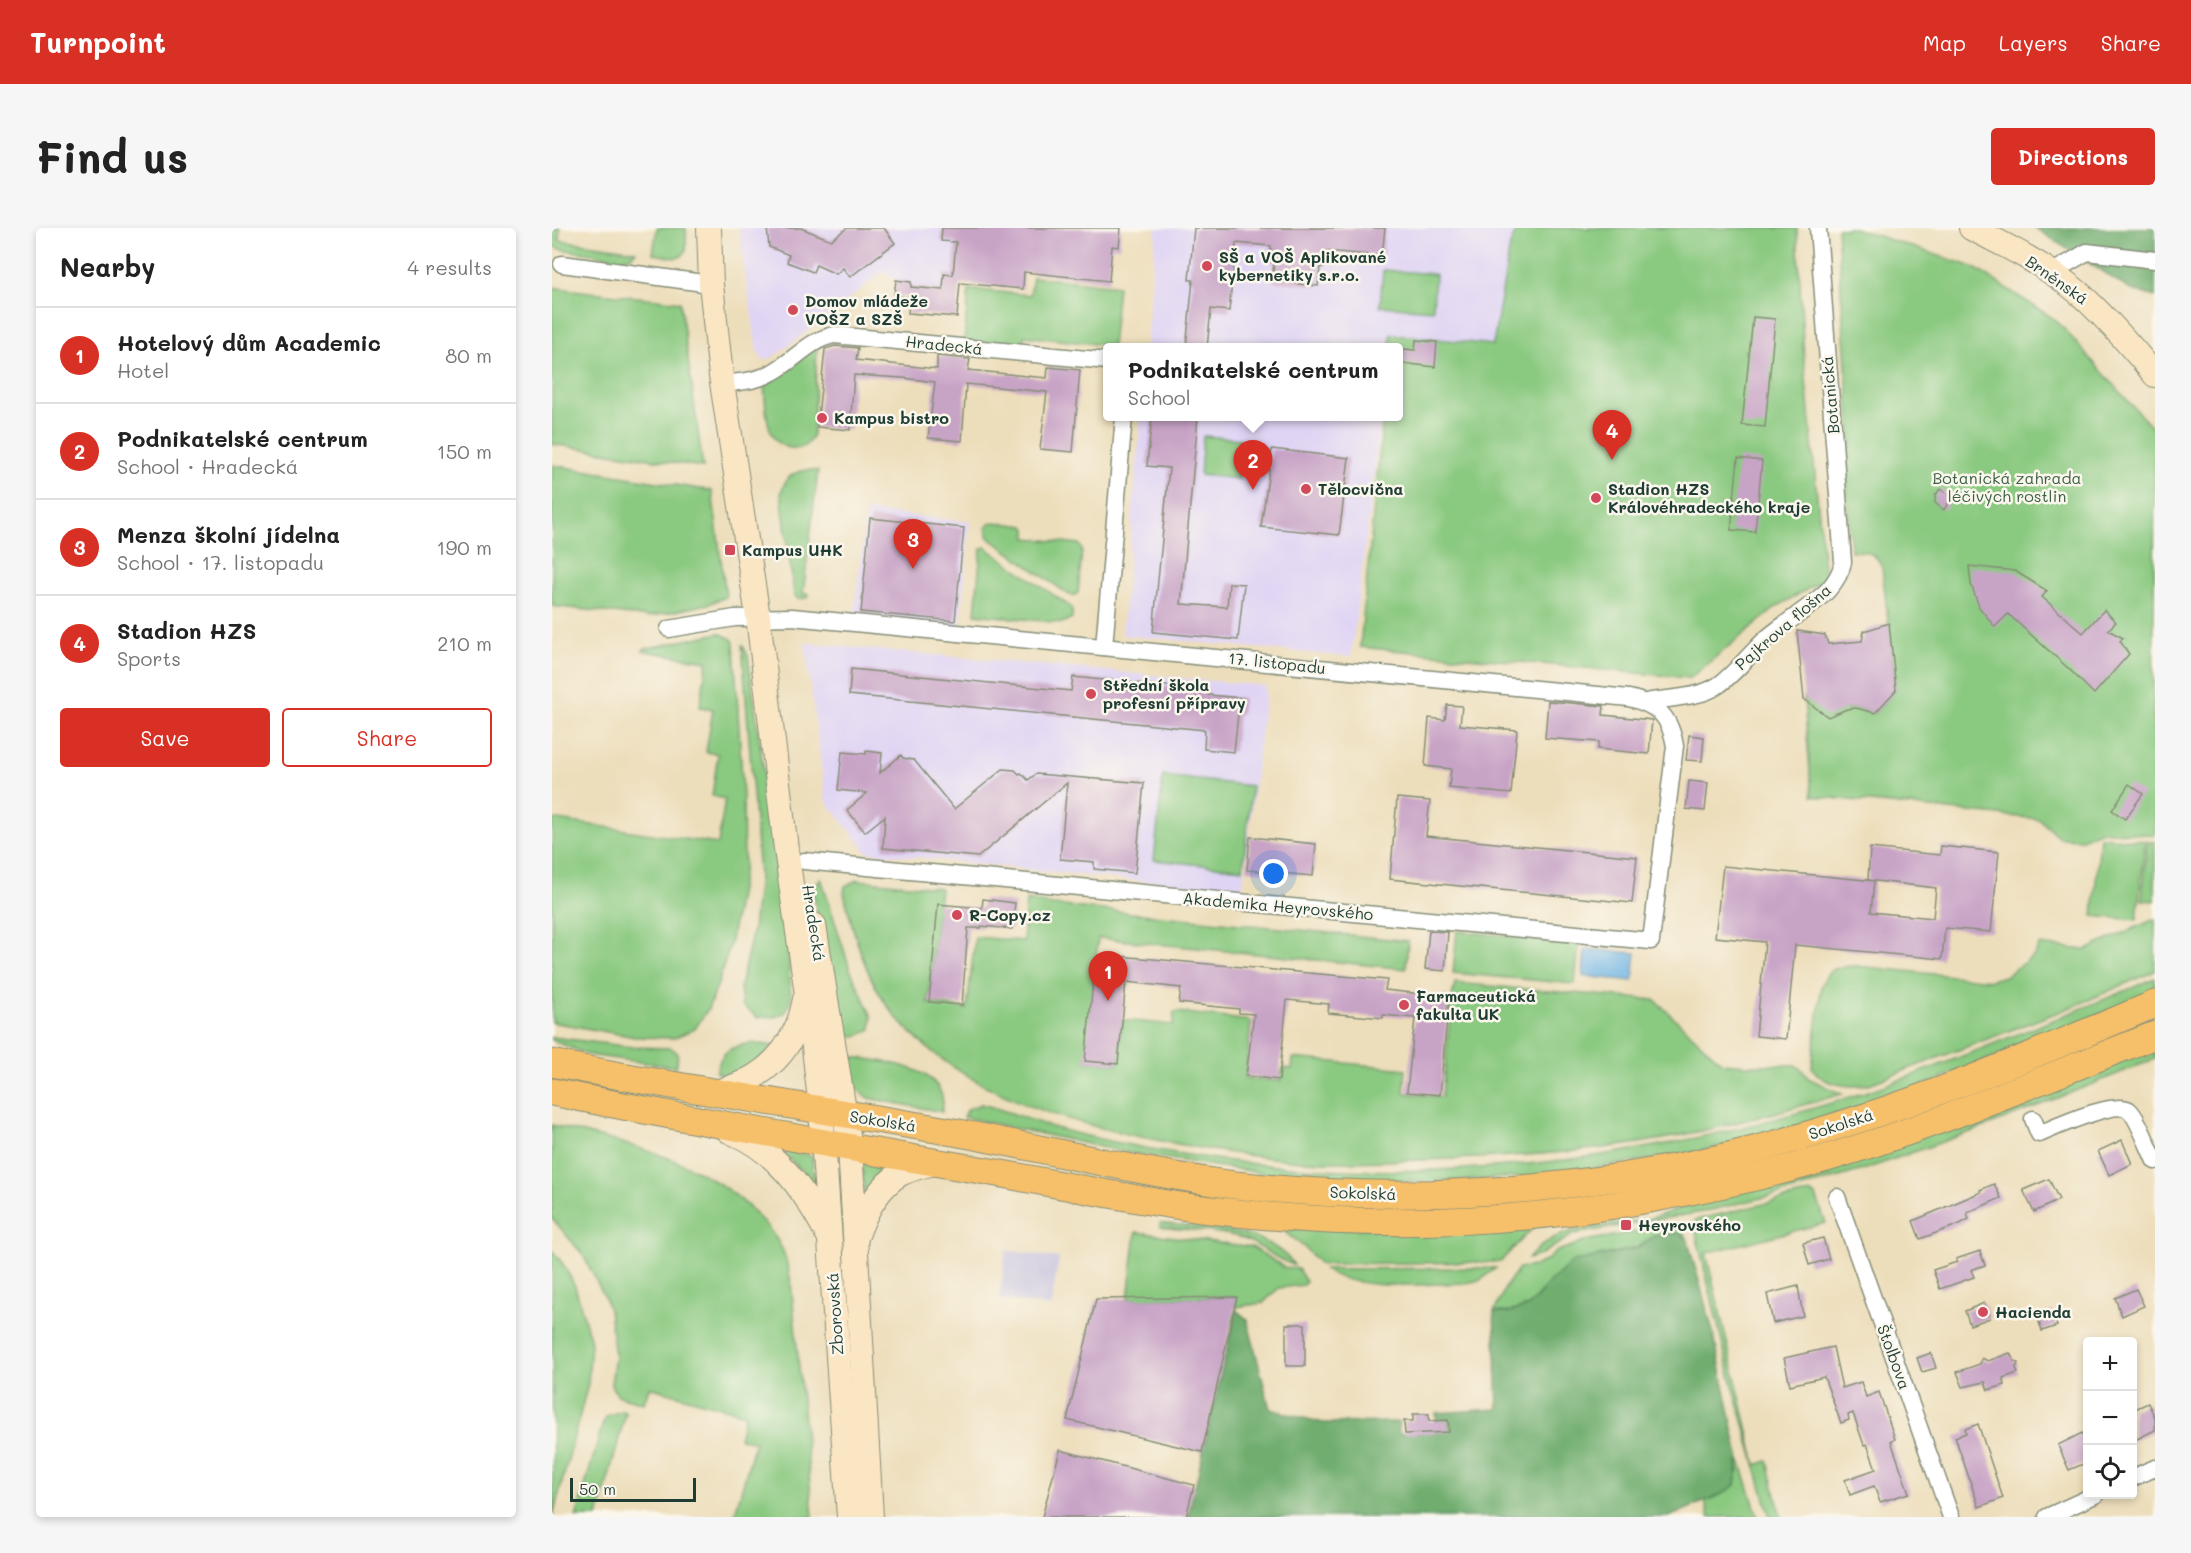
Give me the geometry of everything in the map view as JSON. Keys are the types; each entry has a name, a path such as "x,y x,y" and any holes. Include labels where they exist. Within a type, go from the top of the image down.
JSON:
{"main road":[{"name":"Sokolská","path":"552,1063 962,1134 1124,1166 1233,1184 1375,1194 1533,1188 1673,1167 1734,1155 1815,1133 1892,1108 1968,1080 2155,1004"},
{"name":"Sokolská","path":"552,1092 1196,1208 1313,1220 1383,1222 1470,1219 1532,1215 1635,1202 1691,1191 1826,1158 1956,1113 2155,1035"}],"street":[{"name":"Hradecká","path":"709,228 711,284 722,384 758,617 786,849 807,991 833,1113"},
{"name":"Botanická","path":"1818,228 1843,562"},
{"name":"Brněnská","path":"1971,228 2005,245 2077,291 2105,318 2155,375"},
{"path":"2051,273 2087,252 2155,260"},
{"path":"562,264 711,284"},
{"name":"Hradecká","path":"722,384 766,375 784,365 815,341 834,335 1103,361"},
{"path":"1104,647 1124,421"},
{"name":"Pajkrova flošna","path":"1646,702 1688,696 1717,687 1766,639 1828,590 1837,580 1843,562"},
{"path":"669,629 758,617"},
{"name":"17. listopadu","path":"758,617 824,620 1618,697 1646,702"},
{"name":"Akademika Heyrovského","path":"804,861 1651,941 1675,746 1672,730 1665,717 1658,709 1646,702"},
{"name":"Hradecká","path":"773,732 804,861 833,1113"},
{"path":"715,1092 743,1084 774,1062 794,1034 802,1016 807,991"},
{"path":"2033,1119 2039,1134 2104,1110 2123,1108 2133,1114 2155,1161"},
{"name":"Zborovská","path":"833,1113 855,1240 871,1517"},
{"path":"702,1120 748,1139 779,1163 810,1203 830,1238"},
{"name":"Zborovská","path":"837,1144 830,1238 849,1517"},
{"path":"855,1240 863,1219 888,1183 910,1169 936,1162"},
{"name":"Štolbova","path":"1837,1197 1951,1517"},
{"path":"2137,1476 2155,1468"},
{"path":"2047,1517 2086,1499"}],"shaded area":[{"path":"739,228 1121,228 1119,247 1112,247 1109,281 1046,274 1046,266 1025,265 1023,289 960,283 959,291 911,287 911,282 896,280 883,272 787,347 764,360 757,351"},
{"path":"1156,228 1518,228 1510,245 1493,345 1391,334 1390,343 1146,343"},
{"path":"1141,421 1380,421 1351,657 1122,635"},
{"path":"866,511 970,522 960,627 854,617"},
{"path":"805,643 1266,686 1242,892 867,852 826,801"},
{"path":"1006,1250 1059,1258 1051,1307 999,1299"}],"green space":[{"path":"552,228 560,228 559,240 636,251 630,257 622,259 560,249 552,246"},
{"path":"657,228 686,228 686,250 682,256 676,258 653,254"},
{"name":"Stadion HZS Královéhradeckého kraje","path":"1518,228 1797,228 1804,359 1825,579 1778,606 1690,678 1360,647 1383,421 1403,421 1403,343 1390,343 1391,334 1493,345 1510,245"},
{"name":"Botanická zahrada léčivých rostlin","path":"1837,228 1854,228 1973,267 2056,320 2155,431 2153,731 2155,733 2155,835 2099,831 2082,839 2060,838 2039,819 1812,796 1804,699 1875,713 1896,690 1882,567 1877,558 1870,553 1851,551 1844,451 1851,442"},
{"path":"2035,228 2155,228 2155,297 2129,289"},
{"path":"1383,270 1435,274 1433,310 1380,306"},
{"path":"1033,277 1118,286 1112,343 1103,343 1103,345 1024,336 1023,347 964,341 969,289 1030,295"},
{"path":"552,287 680,302 703,467 552,444"},
{"path":"817,348 813,434 803,447 786,447 778,442 769,425 764,384"},
{"path":"1203,436 1242,439 1239,479 1200,475"},
{"path":"552,465 712,491 726,597 708,604 649,617 552,606"},
{"path":"818,471 803,594 809,594 807,598 798,599 794,594 781,493 790,477 797,472"},
{"path":"994,522 1025,526 1027,538 1079,544 1082,550 1078,593 1073,596 1068,594 989,538 986,528"},
{"path":"985,547 1072,608 1072,618 1062,623 975,614 981,549"},
{"path":"719,633 732,639 734,643 743,797 744,866 730,945 708,1009 695,1029 674,1038 635,1037 552,1022 552,819 718,844 725,799 712,796 718,754 706,752 713,709 700,707 707,661 643,651"},
{"path":"742,644 748,656 788,948 791,1000 785,1013 775,1017 757,1017 742,1005 740,987 753,929 759,876"},
{"path":"1163,776 1252,786 1243,869 1154,860"},
{"path":"2100,837 2145,841 2137,920 2093,916"},
{"path":"2147,842 2155,842 2155,901 2142,900"},
{"path":"821,878 850,969 872,1017 871,1029 858,1036 843,1036 813,893"},
{"path":"857,880 940,888 928,1003 967,1009 975,937 1023,941 1026,900 1053,905 1408,941 1406,969 1098,938 1086,1061 1118,1064 1122,1020 1173,1025 1174,1012 1178,1012 1251,1021 1245,1078 1280,1081 1283,1068 1292,1069 1293,1058 1406,1069 1404,1093 1442,1097 1451,1002 1455,983 1655,1000 1722,1063 1795,1065 1808,1078 1842,1094 1741,1122 1665,1139 1585,1150 1502,1157 1355,1162 1306,1161 1226,1152 1126,1134 1053,1114 1018,1101 952,1066 922,1043 886,1004 869,974 852,926 844,893 845,886"},
{"path":"2155,919 2155,971 2077,1005 1869,1084 1845,1086 1829,1082 1816,1073 1812,1067 1821,988 1826,976 1834,970 1857,966 1991,980 2005,976 2035,955 2039,945 2086,950"},
{"path":"1457,931 1579,943 1575,984 1453,973"},
{"path":"2155,978 2155,992 1940,1079 1851,1110 1753,1139 1691,1153 1541,1176 1450,1181 1362,1181 1288,1177 1124,1152 963,1117 968,1109 981,1104 1077,1134 1120,1143 1230,1161 1306,1168 1381,1171 1533,1164 1609,1154 1684,1140 1831,1103 1942,1064"},
{"path":"552,1037 632,1047 670,1048 677,1053 677,1064 676,1067 588,1055 552,1040"},
{"path":"752,1043 774,1046 754,1064 742,1071 716,1073 720,1059 728,1051"},
{"path":"2155,1048 2155,1059 1990,1125 1863,1170 1792,1191 1702,1212 1574,1234 1540,1255 1528,1259 1541,1246 1570,1232 1655,1217"},
{"path":"844,1056 892,1063 924,1075 935,1084 942,1096 942,1112 868,1098 850,1080"},
{"path":"552,1125 659,1154 709,1177 732,1192 753,1211 777,1240 788,1266 791,1282 813,1517 734,1517 755,1442 739,1438 745,1414 649,1387 644,1403 619,1396 613,1389 611,1384 615,1356 609,1310 605,1298 583,1255 552,1218"},
{"path":"786,1150 812,1156 815,1189 801,1170 785,1155"},
{"path":"862,1163 891,1167 865,1201"},
{"path":"1811,1193 1816,1196 1826,1223 1706,1253 1756,1465 1768,1461 1781,1517 1770,1517 1729,1371 1694,1225 1695,1220"},
{"path":"1160,1223 1215,1229 1251,1236 1282,1252 1294,1265 1236,1236 1160,1227"},
{"path":"1672,1226 1681,1228 1687,1238 1679,1233 1654,1236 1637,1248 1572,1262 1529,1306 1509,1312 1494,1312 1506,1286 1519,1268 1534,1266 1547,1260 1557,1251 1590,1240"},
{"path":"1285,1228 1533,1228 1500,1262 1320,1264 1286,1233"},
{"path":"1136,1232 1252,1247 1284,1267 1298,1269 1306,1282 1303,1285 1279,1288 1263,1303 1235,1307 1236,1297 1128,1299"},
{"path":"1679,1233 1687,1238 1713,1332 1739,1457 1735,1485 1724,1493 1669,1517 1188,1517 1236,1310 1247,1319 1270,1409 1323,1423 1399,1422 1399,1434 1437,1432 1436,1413 1498,1409 1494,1312 1509,1312 1529,1306 1572,1262 1637,1248 1654,1236"},
{"path":"552,1250 575,1286 591,1342 588,1384 553,1517"},
{"path":"1496,1268 1480,1280 1466,1283 1412,1285 1353,1281 1324,1269"},
{"path":"621,1411 626,1412 598,1517 576,1517 603,1423 607,1416"},
{"path":"1739,1457 1758,1517 1709,1517 1705,1501 1724,1493 1739,1471"}],"water":[{"path":"1585,949 1636,953 1633,981 1583,976"}],"building":[{"path":"767,228 801,228 831,240 847,228 884,228 895,243 850,277 843,268 836,274 816,265 813,272 787,262 789,255 769,247"},
{"path":"942,228 1121,228 1119,247 1112,246 1109,281 1024,272 1023,289 960,283 957,317 908,313 910,297 894,296 896,280 911,282 911,287 943,290 944,274 953,275 956,242 941,241"},
{"path":"1194,228 1385,228 1382,256 1326,251 1324,267 1320,267 1318,286 1272,281 1274,262 1270,262 1271,246 1236,243 1229,311 1211,309 1208,343 1187,343 1193,280 1189,280"},
{"path":"1753,317 1775,319 1765,427 1742,425"},
{"path":"1416,340 1437,342 1435,367 1403,363 1403,349 1415,350"},
{"path":"835,346 858,348 856,360 937,369 937,356 970,359 968,370 1047,378 1048,367 1080,370 1073,452 1040,449 1047,392 966,384 962,441 928,438 935,382 903,378 854,375 850,430 817,427 825,349"},
{"path":"1152,421 1198,421 1181,604 1227,607 1229,583 1244,584 1238,640 1153,632 1169,468 1147,466"},
{"name":"Tělocvična","path":"1272,449 1349,458 1339,535 1261,527"},
{"path":"1738,458 1762,461 1755,532 1731,530"},
{"path":"1940,489 1948,494 1950,500 1944,510 1935,503 1935,496"},
{"path":"870,518 964,528 955,621 861,612"},
{"path":"1969,566 2015,571 2047,591 2042,597 2083,633 2104,610 2116,622 2108,630 2123,638 2120,641 2129,654 2094,694 2008,614 1995,627 1979,607 1971,584"},
{"path":"1889,623 1896,690 1875,713 1856,708 1847,709 1828,717 1804,699 1797,631 1825,635 1828,644 1862,641 1864,631"},
{"path":"851,669 1071,691 1073,677 1208,690 1208,695 1243,698 1241,714 1238,714 1234,752 1204,749 1205,730 849,695"},
{"path":"1548,701 1604,706 1603,715 1652,720 1649,754 1598,749 1599,742 1545,738"},
{"path":"1447,705 1462,706 1460,725 1517,730 1511,794 1449,788 1451,769 1425,766 1429,718 1445,720"},
{"path":"1689,735 1704,737 1702,761 1686,760"},
{"path":"866,751 882,753 880,773 901,755 903,758 914,760 954,809 1003,769 1015,770 1028,780 1036,774 1144,783 1135,873 1094,869 1094,862 1060,859 1067,783 978,857 883,848 885,816 865,832 847,810 867,793 838,790 842,752 866,754"},
{"path":"1689,781 1708,783 1705,811 1686,809"},
{"path":"2129,784 2143,794 2125,819 2112,810"},
{"path":"1397,798 1430,801 1426,836 1637,857 1632,903 1390,879"},
{"path":"1250,837 1316,844 1313,876 1247,870"},
{"path":"1941,846 1999,852 1991,932 1945,928 1942,959 1795,945 1786,1039 1756,1036 1765,942 1715,937 1723,866 1874,881 1871,912 1933,918 1936,888 1868,880 1870,848 1940,855"},
{"path":"983,899 1015,903 1012,929 981,926 981,928 968,928 962,1005 929,1002 938,904 982,908"},
{"path":"1429,931 1448,932 1445,971 1425,969"},
{"path":"1108,955 1387,980 1385,990 1449,997 1440,1095 1407,1092 1415,1018 1383,1015 1383,1018 1328,1013 1329,1004 1287,1000 1279,1080 1246,1076 1254,1014 1239,1013 1239,1009 1179,1003 1181,988 1126,982 1118,1064 1085,1061 1095,962 1107,964"},
{"path":"2122,1140 2132,1164 2109,1175 2098,1151"},
{"path":"2049,1179 2059,1200 2034,1212 2023,1190"},
{"path":"1994,1184 2001,1198 1967,1213 1969,1219 1960,1224 1920,1239 1913,1221 1981,1192 1980,1190"},
{"path":"1823,1238 1829,1259 1809,1265 1803,1243"},
{"path":"1980,1251 1985,1265 1971,1270 1974,1277 1940,1289 1933,1270"},
{"path":"1798,1286 1803,1316 1773,1323 1767,1294"},
{"path":"2136,1289 2144,1306 2122,1316 2115,1298"},
{"path":"1237,1297 1202,1452 1067,1420 1096,1299"},
{"path":"1984,1303 1990,1318 1970,1325 1965,1311"},
{"path":"2052,1311 2057,1326 2042,1331 2037,1316"},
{"path":"1286,1324 1305,1324 1305,1366 1286,1366"},
{"path":"1833,1347 1842,1388 1861,1382 1866,1397 1879,1392 1895,1439 1891,1441 1909,1493 1880,1502 1874,1486 1850,1495 1845,1480 1876,1469 1867,1444 1864,1445 1853,1413 1848,1415 1849,1420 1841,1423 1824,1377 1790,1385 1784,1358"},
{"path":"1931,1353 1936,1368 1922,1372 1917,1358"},
{"path":"2010,1353 2014,1361 2018,1363 2016,1368 2018,1373 2003,1378 2005,1385 1988,1390 1985,1382 1963,1387 1957,1372 1980,1364 1982,1358 1988,1361"},
{"path":"2148,1403 2155,1418 2155,1430 2137,1439 2137,1408"},
{"path":"1413,1414 1429,1414 1429,1421 1448,1420 1449,1432 1405,1434 1404,1421 1413,1421"},
{"path":"1978,1424 2003,1498 1979,1507 1955,1437 1966,1433 1965,1429"},
{"path":"2082,1433 2083,1464 2069,1470 2058,1445"},
{"path":"1060,1450 1194,1485 1186,1517 1042,1517"}],"place":[{"name":"SŠ a VOŠ Aplikované kybernetiky s.r.o.","path":"1207,266"},
{"name":"Domov mládeže VOŠZ a SZŠ","path":"793,310"},
{"name":"Kampus bistro","path":"822,418"},
{"name":"Stadion HZS","path":"1612,460"},
{"name":"Tělocvična","path":"1306,489"},
{"name":"Podnikatelské centrum","path":"1253,490"},
{"name":"Stadion HZS Královéhradeckého kraje","path":"1596,498"},
{"name":"Kampus UHK","path":"730,550"},
{"name":"Menza školní jídelna","path":"913,569"},
{"name":"Střední škola profesní přípravy","path":"1091,694"},
{"name":"R-Copy.cz","path":"957,915"},
{"name":"Hotelový dům Academic","path":"1108,1001"},
{"name":"Farmaceutická fakulta UK","path":"1404,1005"},
{"name":"Heyrovského","path":"1626,1225"},
{"name":"Hacienda","path":"1983,1312"}]}
